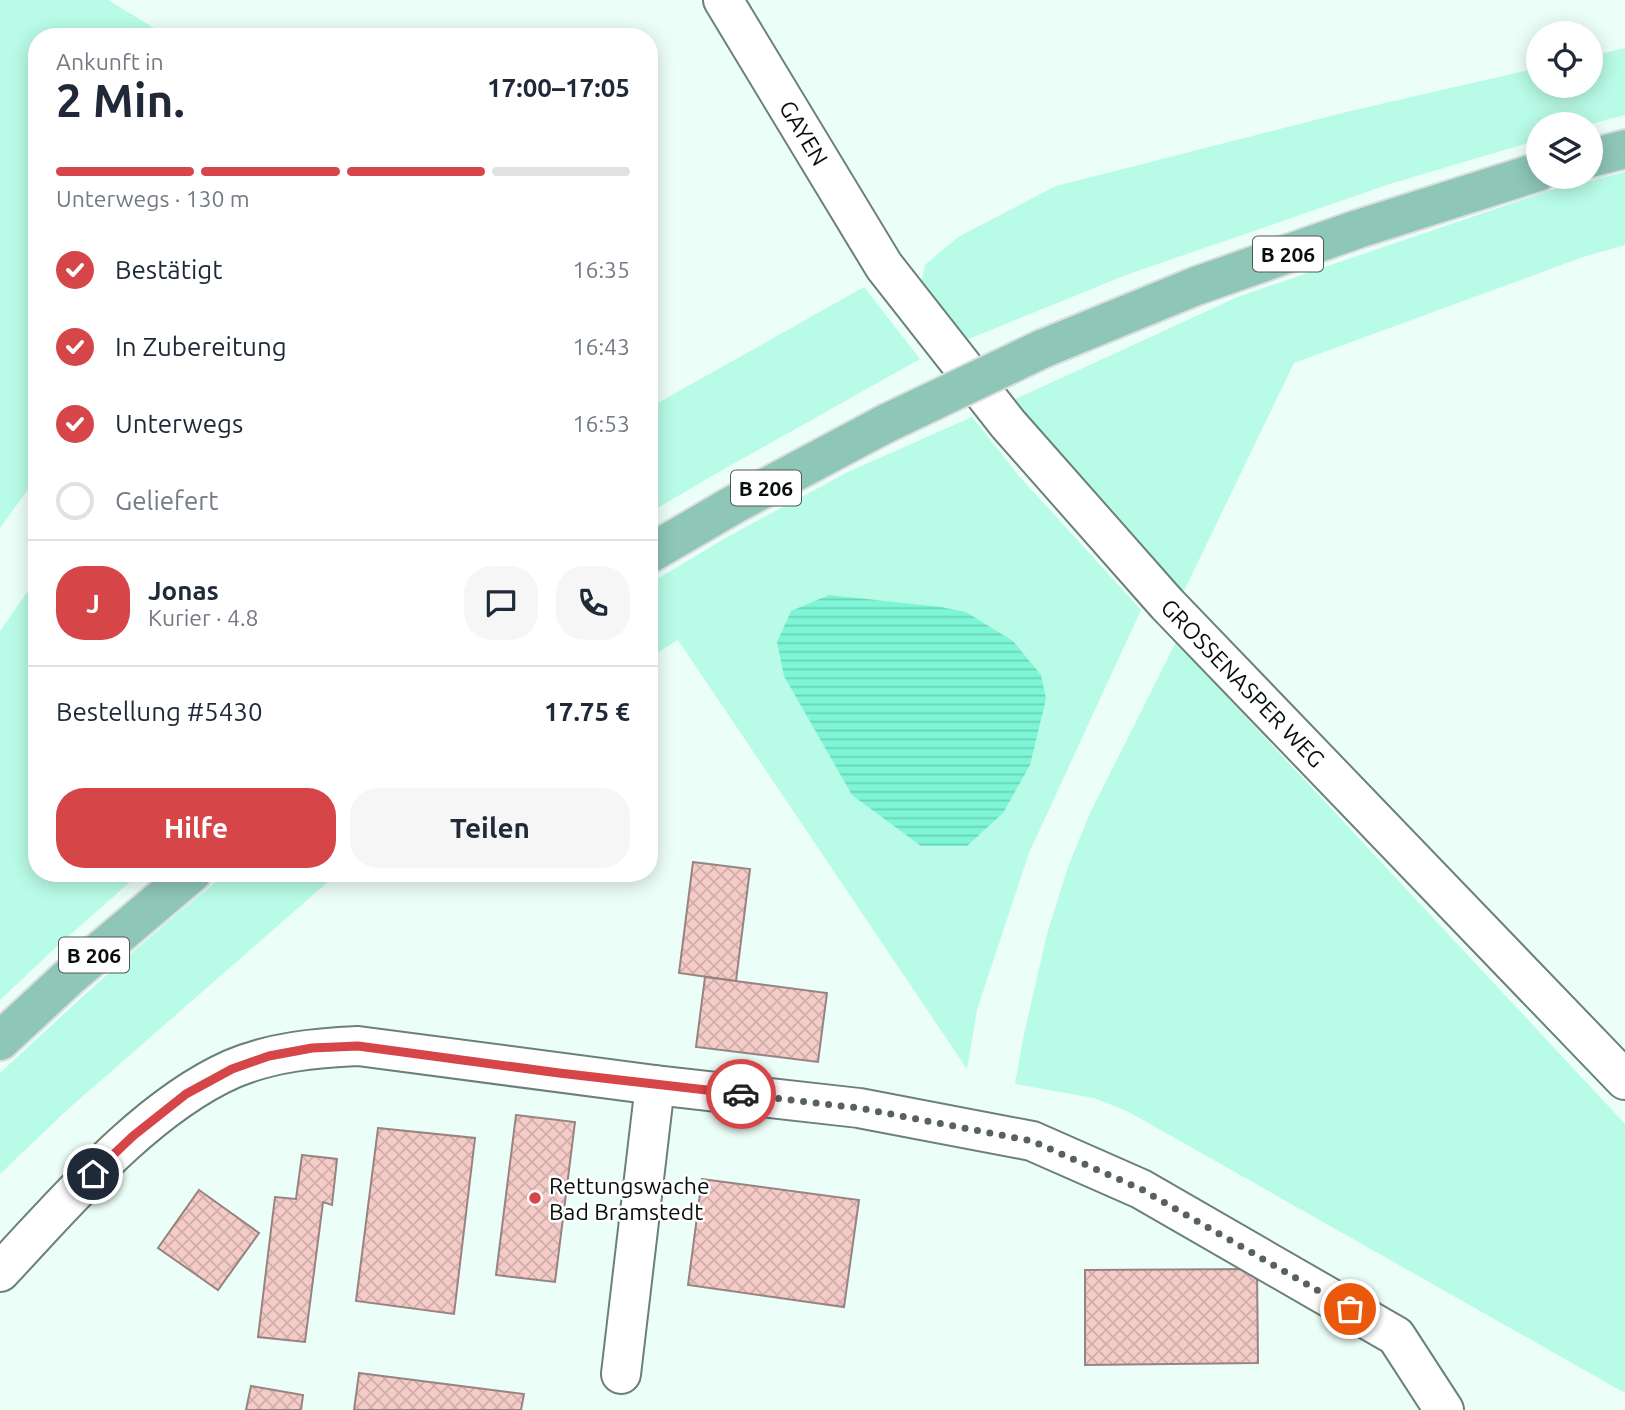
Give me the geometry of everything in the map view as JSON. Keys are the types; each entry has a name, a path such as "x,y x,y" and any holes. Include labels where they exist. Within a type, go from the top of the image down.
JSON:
{"main road":[{"path":"1603,155 1625,149"},
{"name":"B 206","path":"658,549 884,424 1042,349 1196,286 1358,229 1526,176"},
{"name":"B 206","path":"0,1041 69,977 181,882"}],"street":[{"name":"GAYEN","path":"723,0 884,266"},
{"name":"GROSSENASPER WEG","path":"884,266 1008,424 1167,604 1625,1080"},
{"path":"0,1272 73,1194 133,1136 186,1094 232,1069 269,1056 312,1048 358,1046 655,1085 859,1108 1032,1141 1141,1189 1396,1336 1444,1410"},
{"path":"621,1374 655,1085"}],"shaded area":[{"path":"0,0 108,0 154,28 28,28 28,489 0,528"},
{"path":"1625,48 1625,115 1603,121 1603,112 1526,112 1526,144 1390,184 1126,275 966,340 921,283 925,265 958,237 1056,186 1350,111 1526,71 1526,98 1603,98 1603,53"},
{"path":"1625,172 1625,245 1583,257 1294,363 1183,593 1011,401 1240,296 1548,191 1603,189 1603,177"},
{"path":"864,287 920,359 658,508 658,403"},
{"path":"972,417 1019,476 1141,610 1029,853 977,1010 967,1069 678,640 658,652 658,579 729,536 848,472"},
{"path":"28,591 28,882 130,882 0,1000 0,631"},
{"path":"829,595 966,612 1013,641 1041,675 1046,699 1030,765 1003,813 967,846 921,846 852,795 784,676 777,642 791,611"},
{"path":"1176,642 1625,1124 1625,1393 1127,1111 1094,1098 1015,1084 1047,934 1068,867 1090,813"},
{"path":"216,882 328,882 67,1110 0,1174 0,1073"}],"building":[{"path":"693,862 750,869 736,981 679,973"},
{"path":"705,977 827,993 818,1062 696,1047"},
{"name":"Rettungswache Bad Bramstedt","path":"516,1115 575,1122 555,1282 496,1275"},
{"path":"378,1128 475,1138 454,1314 356,1301"},
{"path":"302,1155 337,1159 332,1205 323,1202 305,1342 258,1337 275,1197 296,1199"},
{"path":"702,1179 859,1200 844,1307 688,1285"},
{"path":"199,1190 259,1233 218,1290 158,1248"},
{"path":"1257,1269 1258,1363 1085,1365 1085,1270"},
{"path":"359,1373 524,1394 521,1410 354,1410"},
{"path":"251,1386 303,1395 301,1410 246,1410"}],"way so far":[{"path":"741,1094 859,1108 1032,1141 1141,1189 1350,1309"}],"place":[{"name":"Rettungswache Bad Bramstedt","path":"535,1198"}],"route":[{"path":"93,1174 133,1136 186,1094 232,1069 269,1056 312,1048 358,1046 741,1094"}]}
